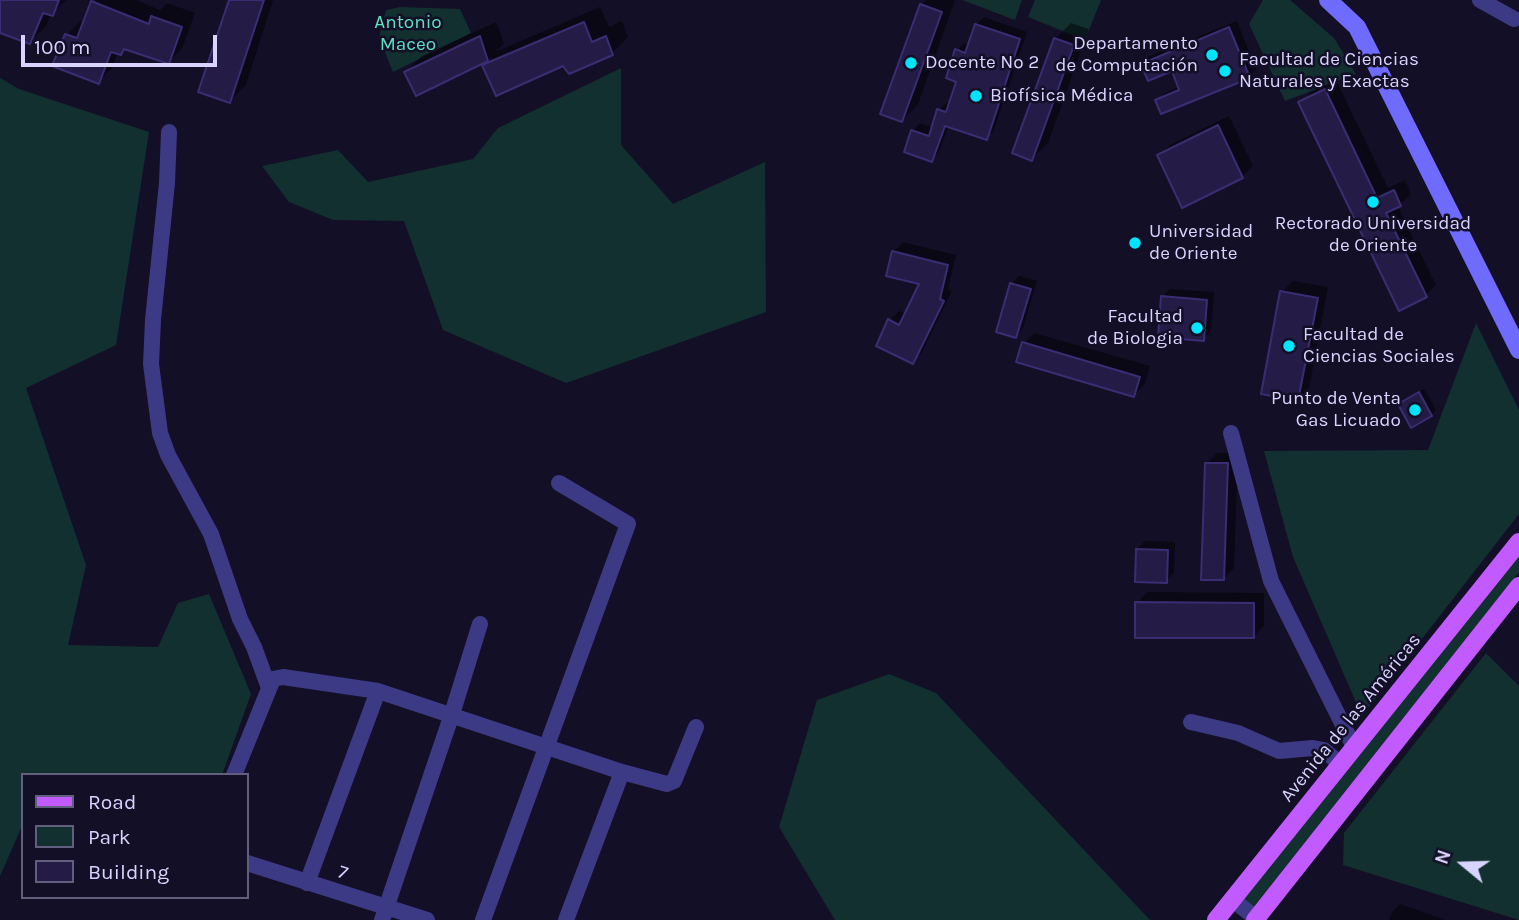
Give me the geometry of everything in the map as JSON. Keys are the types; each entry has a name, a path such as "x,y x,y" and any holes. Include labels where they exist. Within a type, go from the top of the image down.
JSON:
{"main road":[{"path":"1328,0 1357,27 1519,350"},
{"name":"Avenida de las Américas","path":"1216,920 1519,542"},
{"path":"1257,919 1519,586"}],"street":[{"path":"1480,0 1514,19"},
{"path":"169,132 151,364 160,433 168,455 211,534 240,619 269,688"},
{"path":"1231,433 1271,581 1354,747"},
{"path":"483,920 628,523 559,483"},
{"path":"384,914 453,714 480,624"},
{"path":"235,773 273,679 283,677 378,691 622,772 667,784 674,781 696,727"},
{"path":"307,883 378,691"},
{"path":"1191,722 1238,733 1279,751 1312,748 1324,750 1340,764"},
{"path":"566,920 622,772"},
{"name":"7","path":"248,863 307,883 384,914 427,920"},
{"path":"1232,899 1257,919"}],"green space":[{"path":"962,0 1022,0 1015,20"},
{"path":"1035,0 1101,0 1085,40 1028,17"},
{"path":"1263,0 1290,0 1334,38 1356,74 1285,101 1249,24"},
{"name":"Antonio Maceo","path":"400,7 460,9 471,33 393,72 379,38 386,10"},
{"path":"621,68 621,145 673,204 765,162 766,312 566,383 443,330 404,221 333,220 289,202 262,166 338,150 368,182 473,159 498,128"},
{"path":"0,78 19,89 149,132 116,345 26,388 86,565 68,645 158,647 178,603 209,594 251,694 223,773 21,773 21,829 0,876"},
{"path":"1476,323 1519,410 1519,514 1362,716 1293,557 1264,451 1428,450"},
{"path":"1519,555 1519,572 1253,908 1242,900"},
{"path":"1486,653 1519,686 1519,920 1343,865 1344,833"},
{"path":"889,674 936,693 1150,920 835,920 779,827 817,700"}],"building":[{"path":"0,0 59,0 53,16 43,13 30,44 0,33"},
{"path":"229,0 264,0 230,103 198,92"},
{"path":"91,1 149,24 151,16 182,27 169,64 124,49 121,55 111,52 99,84 52,66 65,34 77,38"},
{"name":"Docente Nº 2","path":"920,4 942,12 902,122 880,114"},
{"path":"584,22 592,42 606,36 613,55 569,74 563,66 496,96 482,65"},
{"name":"Biofísica Médica","path":"975,24 1020,39 987,140 945,126 932,162 904,152 911,130 929,136 937,109 946,112 956,82 946,78 955,49 965,53"},
{"name":"Facultad de Ciencias Naturales y Exactas","path":"1229,27 1250,78 1161,114 1155,100 1179,90 1172,71 1148,81 1141,64"},
{"path":"480,36 488,61 416,96 404,72"},
{"path":"1054,38 1074,45 1032,161 1012,153"},
{"name":"Rectorado Universidad de Oriente","path":"1325,89 1377,198 1394,190 1401,206 1386,213 1427,297 1399,311 1298,102"},
{"path":"1218,125 1243,178 1182,208 1157,155"},
{"path":"892,251 948,265 940,299 944,301 913,364 876,346 888,319 899,325 919,284 886,276"},
{"path":"1010,283 1031,289 1016,338 996,332"},
{"name":"Facultad de Ciencias Sociales","path":"1280,291 1318,298 1298,401 1261,394"},
{"name":"Facultad de Biologia","path":"1161,296 1207,300 1204,341 1158,337"},
{"path":"1022,342 1140,377 1134,397 1016,362"},
{"name":"Punto de Venta Gas Licuado","path":"1419,392 1432,416 1411,428 1398,404"},
{"path":"1205,463 1228,463 1224,580 1201,580"},
{"path":"1136,549 1168,550 1167,583 1135,582"},
{"path":"1135,602 1254,603 1254,638 1135,638"}],"place":[{"name":"Departamento de Computación","path":"1212,55"},
{"name":"Docente Nº 2","path":"911,63"},
{"name":"Facultad de Ciencias Naturales y Exactas","path":"1225,71"},
{"name":"Biofísica Médica","path":"976,96"},
{"name":"Rectorado Universidad de Oriente","path":"1373,202"},
{"name":"Universidad de Oriente","path":"1135,243"},
{"name":"Facultad de Biologia","path":"1197,328"},
{"name":"Facultad de Ciencias Sociales","path":"1289,346"},
{"name":"Punto de Venta Gas Licuado","path":"1415,410"}]}
